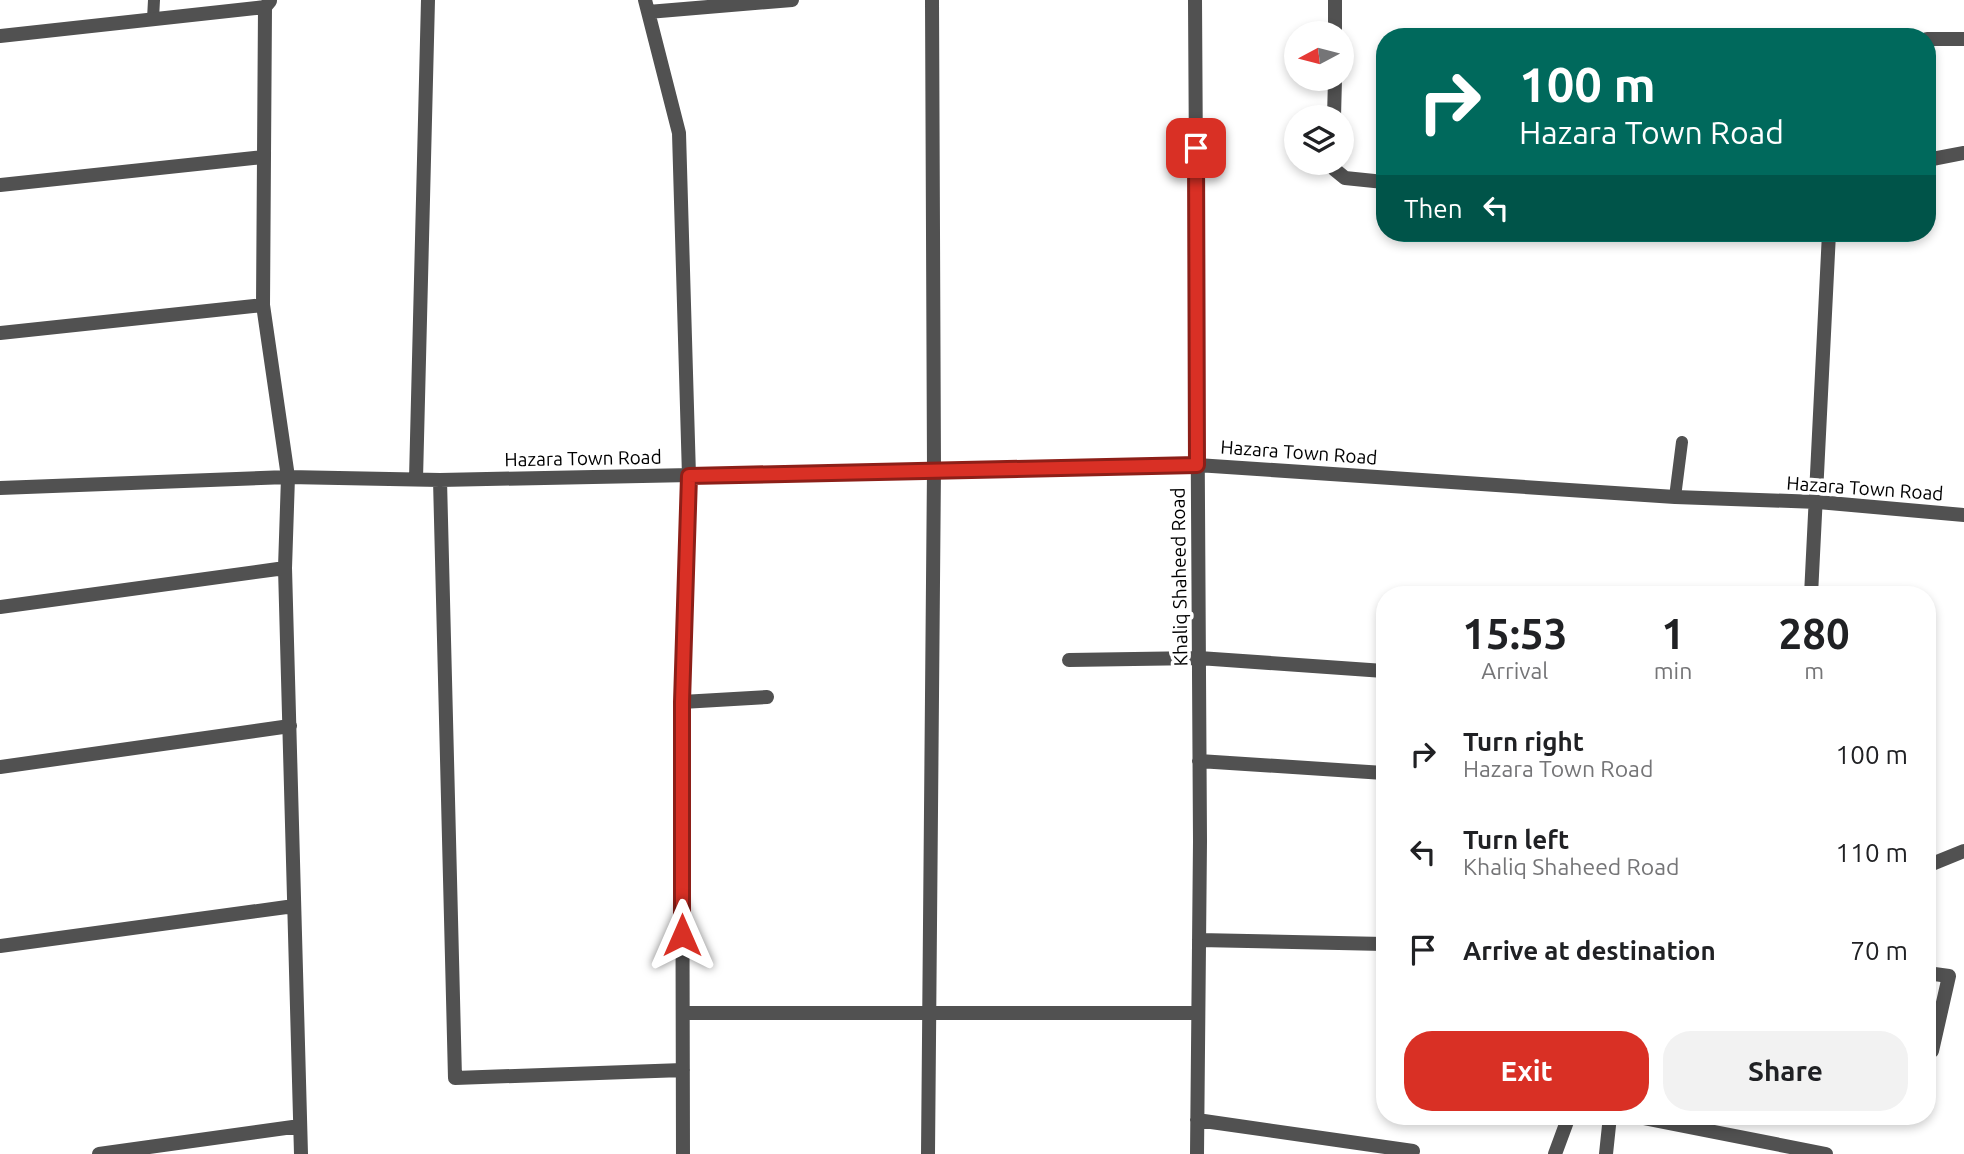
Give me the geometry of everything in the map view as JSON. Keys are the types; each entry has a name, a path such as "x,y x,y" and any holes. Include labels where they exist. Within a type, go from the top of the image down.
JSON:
{"street":[{"path":"416,479 428,0"},
{"path":"683,1154 682,702 689,476 679,133 646,6 792,0"},
{"path":"928,1154 934,468 932,0"},
{"name":"Khaliq Shaheed Road","path":"1195,0 1199,658 1197,1154"},
{"path":"1335,0 1335,21"},
{"path":"0,36 268,3 263,157 263,305 288,477 285,568 301,1154"},
{"path":"1936,39 1964,39"},
{"path":"1936,158 1964,153"},
{"path":"0,185 263,157"},
{"path":"1342,175 1345,178 1376,181"},
{"path":"1812,586 1818,502 1829,242"},
{"path":"0,333 263,305"},
{"name":"Hazara Town Road","path":"0,488 288,477 440,480 934,468 1197,465 1675,497 1818,502 1964,515"},
{"path":"440,480 455,1078 683,1070"},
{"path":"0,607 285,568"},
{"path":"1069,660 1199,658 1376,670"},
{"path":"682,702 767,696"},
{"path":"0,767 290,726"},
{"path":"1199,761 1376,772"},
{"path":"1936,863 1964,852"},
{"path":"0,946 294,906"},
{"path":"1199,940 1376,944"},
{"path":"1936,974 1949,976 1936,1033"},
{"path":"683,1013 1198,1013"},
{"path":"1197,1120 1413,1151"},
{"path":"1555,1154 1566,1125"},
{"path":"1606,1154 1609,1125"},
{"path":"1679,1125 1826,1154"},
{"path":"99,1154 300,1126"}],"lane":[{"path":"153,19 154,0"},
{"path":"1675,497 1682,442"}],"route":[{"path":"682,935 682,702 689,476 934,468 1197,465 1196,148"}]}
